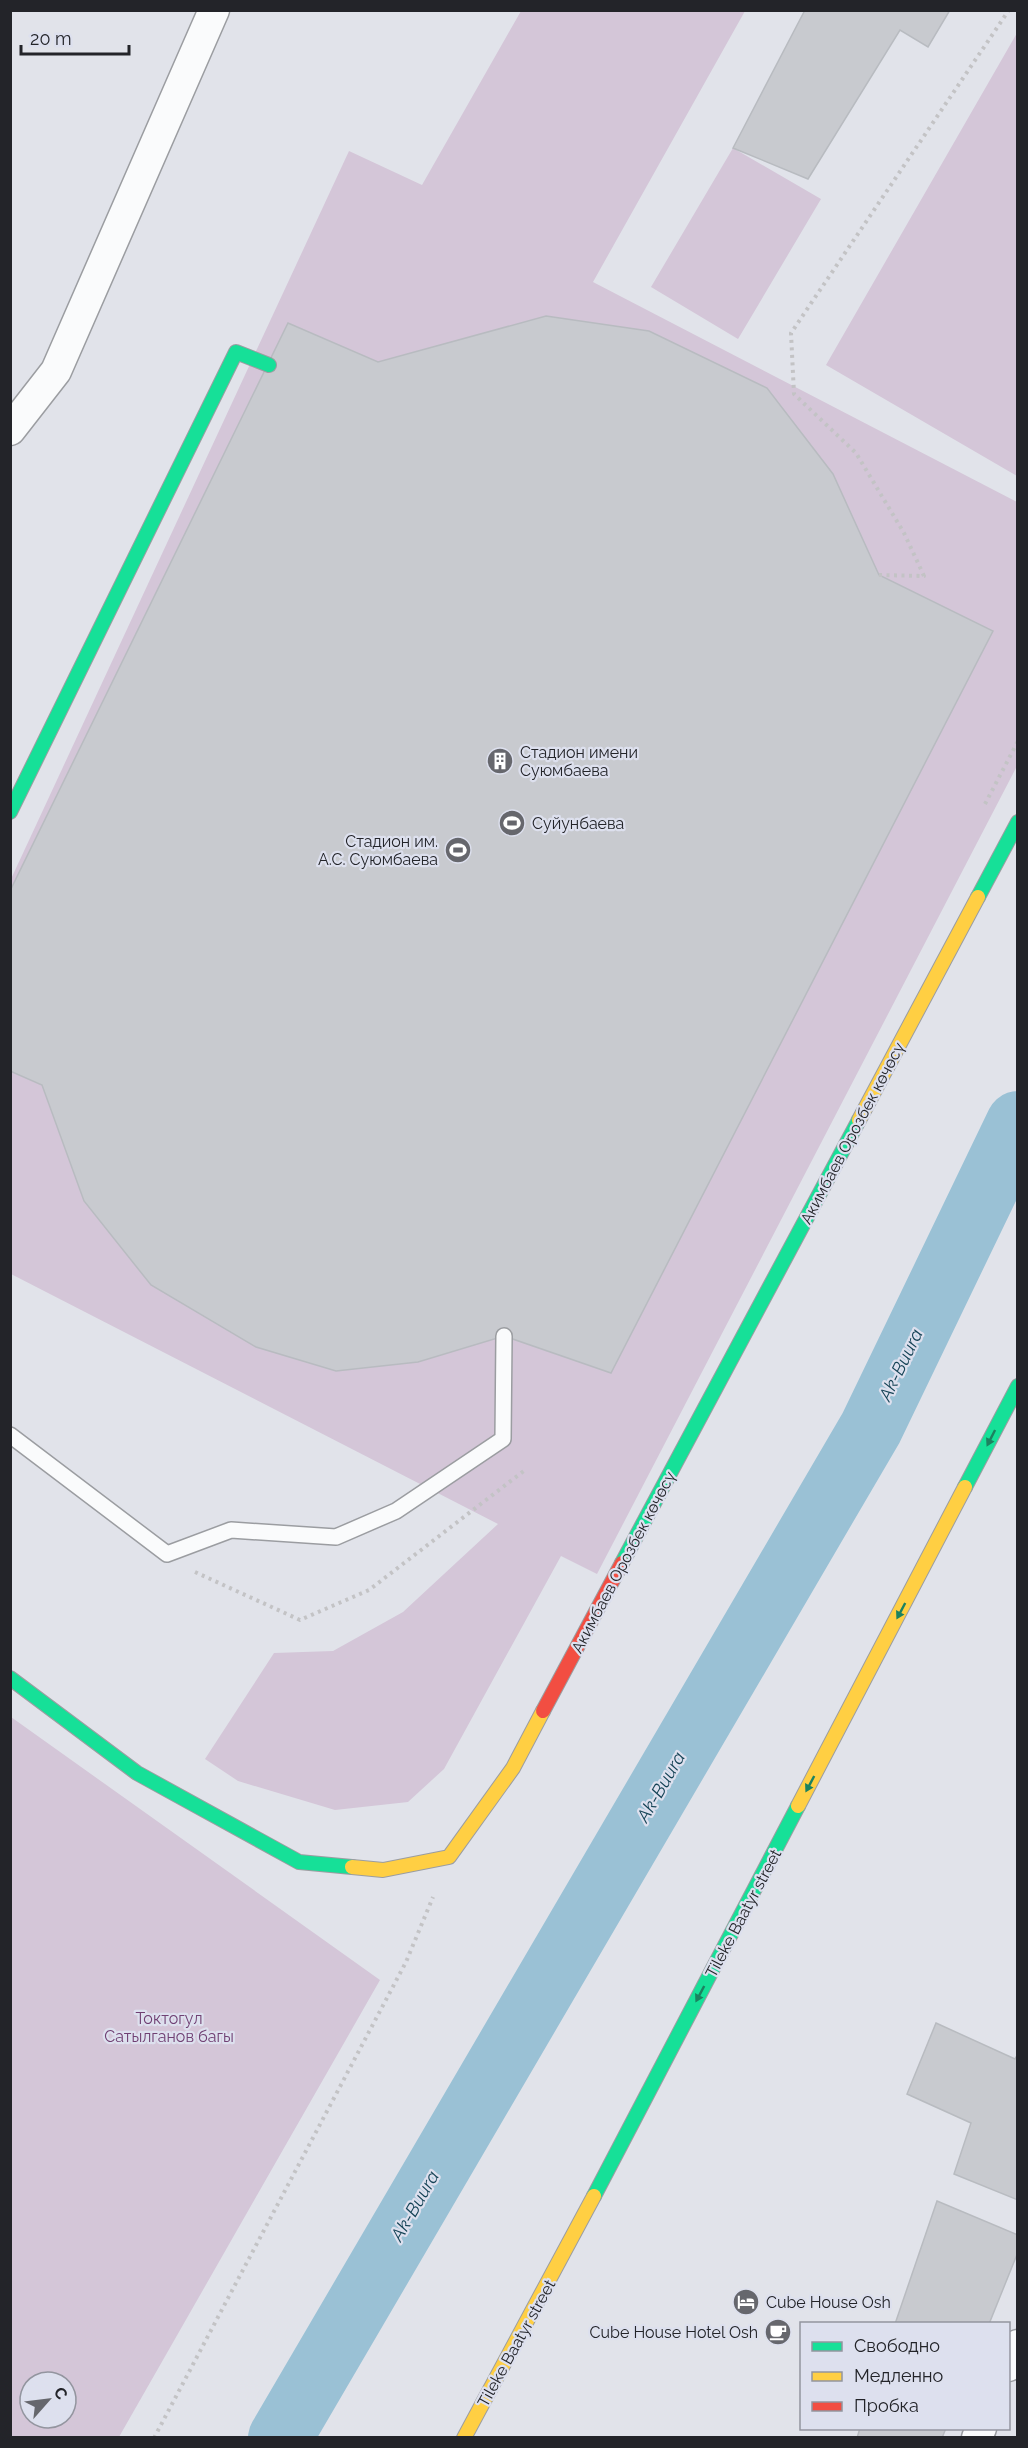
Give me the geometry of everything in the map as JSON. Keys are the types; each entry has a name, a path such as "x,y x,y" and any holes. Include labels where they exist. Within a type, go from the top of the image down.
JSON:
{"street":[{"path":"10,430 56,371 214,10"},
{"path":"10,812 236,352 269,364"},
{"name":"Акимбаев Орозбек көчөсү","path":"450,1857 513,1768 1017,822"},
{"name":"Tileke Baatyr street","path":"464,2438 527,2325 1017,1386"},
{"path":"10,1678 137,1773 299,1862 383,1870 450,1857"},
{"path":"1010,2361 1017,2345"}],"lane":[{"path":"10,1435 167,1554 231,1530 336,1537 396,1511 503,1439 504,1336"}],"path":[{"path":"879,575 924,576 903,533 856,453 794,394 791,333 1009,10"},
{"path":"167,1554 187,1569 300,1620 369,1590 525,1470"},
{"path":"154,2438 406,1962 450,1857"}],"green space":[{"name":"Суйунбаева","path":"521,11 745,11 593,282 1017,502 1017,766 597,1574 561,1556 444,1769 408,1802 335,1810 238,1781 205,1759 274,1653 333,1651 403,1612 498,1524 11,1274 11,879 349,151 422,185"},
{"path":"1017,33 1017,476 826,365"},
{"path":"733,148 821,199 738,339 651,287"},
{"name":"Токтогул Сатылганов багы","path":"11,1717 380,1980 119,2437 11,2437"}],"building":[{"path":"805,10 950,10 928,47 900,30 808,179 733,148"},
{"name":"Суйунбаева","path":"546,316 649,331 767,388 833,474 879,575 993,631 611,1373 504,1336 418,1362 336,1371 256,1347 151,1285 84,1201 42,1085 10,1071 10,891 288,323 378,362"},
{"path":"936,2023 1015,2059 1018,2054 1018,2200 954,2174 971,2123 907,2094"},
{"path":"937,2201 1018,2235 1018,2252 990,2322 896,2322"},
{"path":"859,2430 945,2430 942,2438 857,2438"}],"waterway":[{"name":"Ak-Buura","path":"280,2438 871,1428 1018,1123"}],"traffic: fast":[{"path":"10,812 236,352 269,365"},
{"path":"978,897 1018,822"},
{"path":"622,1563 859,1120"},
{"path":"965,1487 1018,1386"},
{"path":"10,1678 137,1773 299,1862 352,1867"},
{"path":"594,2196 798,1806"}],"traffic: slow":[{"path":"859,1120 978,897"},
{"path":"798,1806 965,1487"},
{"path":"352,1867 383,1870 449,1857 513,1768 543,1711"},
{"path":"464,2438 594,2196"}],"traffic: jam":[{"path":"543,1711 622,1563"}],"place":[{"name":"Стадион имени Суюмбаева","path":"500,761"},
{"name":"Суйунбаева","path":"512,823"},
{"name":"Стадион им. А.С. Суюмбаева","path":"458,850"},
{"name":"Cube House Osh","path":"746,2302"},
{"name":"Cube House Hotel Osh","path":"778,2332"}]}
